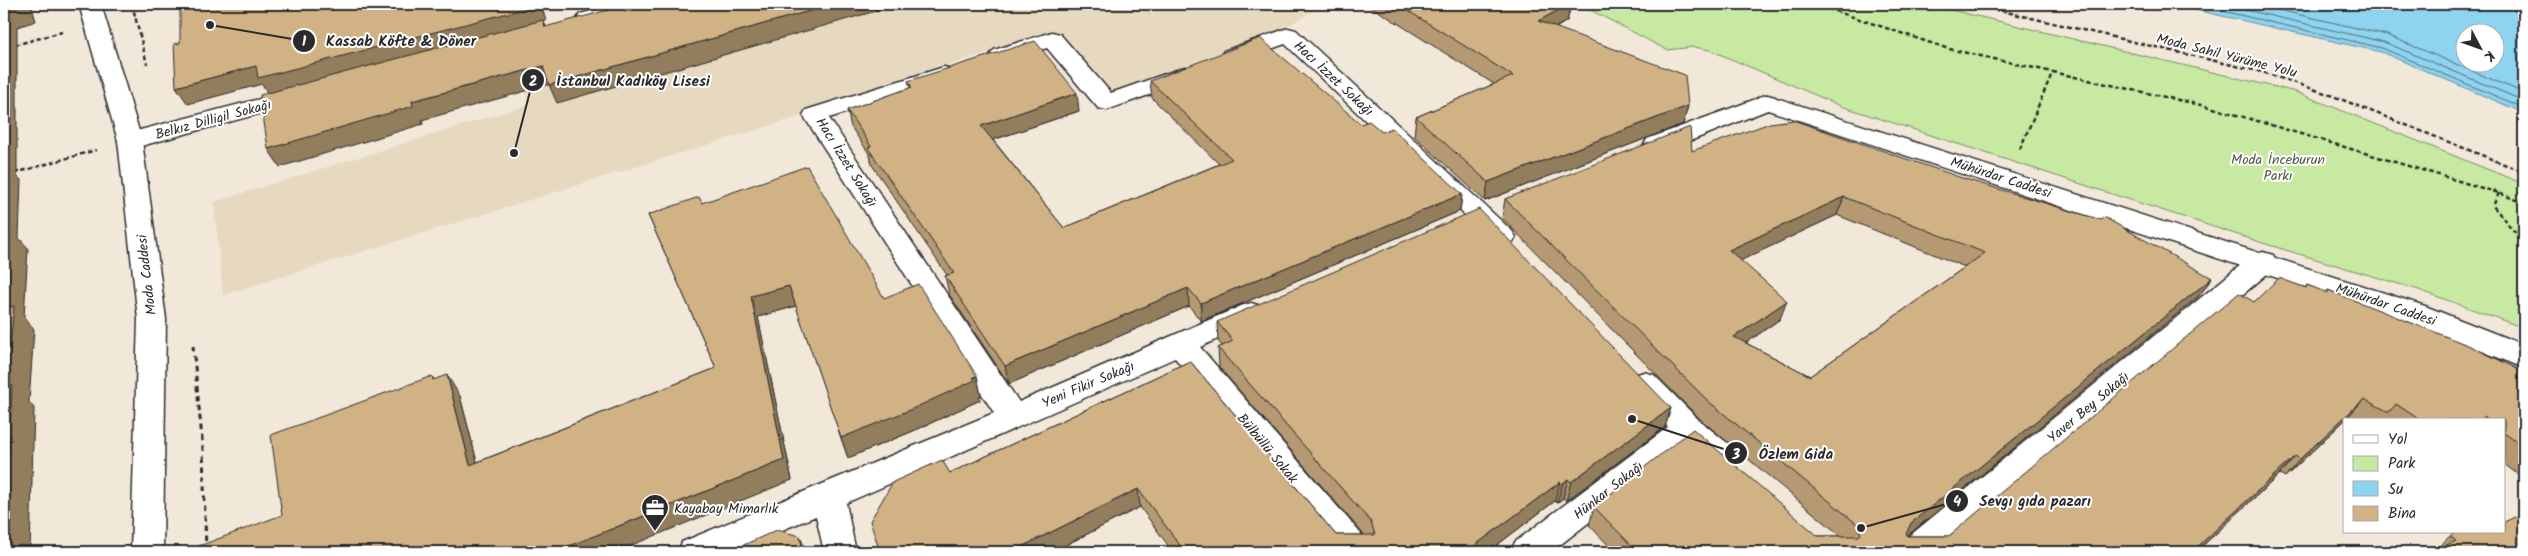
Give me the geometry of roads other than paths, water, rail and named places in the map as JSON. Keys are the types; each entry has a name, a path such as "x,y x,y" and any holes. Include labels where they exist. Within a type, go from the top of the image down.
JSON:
{"street":[{"path":"567,24 644,4"},
{"name":"Moda Caddesi","path":"93,13 130,141 152,319 147,552"},
{"name":"Hacı İzzet Sokağı","path":"1012,416 815,115 1052,39 1107,103 1288,36 1490,210"},
{"name":"Belkız Dilligil Sokağı","path":"130,141 316,91"},
{"name":"Mühürdar Caddesi","path":"1638,152 1767,102 2415,313 2487,340 2524,357"},
{"path":"1453,226 1490,210 1522,257"},
{"name":"Yaver Bey Sokağı","path":"1914,552 2263,262"},
{"name":"Yeni Fikir Sokağı","path":"694,552 829,498 1012,416 1271,304"},
{"name":"Bülbüllü Sokak","path":"1180,344 1356,552"},
{"path":"1626,364 1688,428 1739,471"},
{"name":"Hünkar Sokağı","path":"1527,552 1688,428"},
{"path":"829,498 840,552"}],"water":[{"path":"2169,4 2524,4 2524,113 2381,52"}],"place":[{"name":"Kassab Köfte & Döner","path":"210,25"},
{"name":"İstanbul Kadıköy Lisesi","path":"514,153"},
{"name":"Özlem Gida","path":"1632,419"},
{"name":"Sevgı gıda pazarı","path":"1861,528"},
{"name":"Kayabay Mimarlık","path":"655,532"}],"park label":[{"name":"Moda İnceburun Parkı","path":"2278,168"}]}
